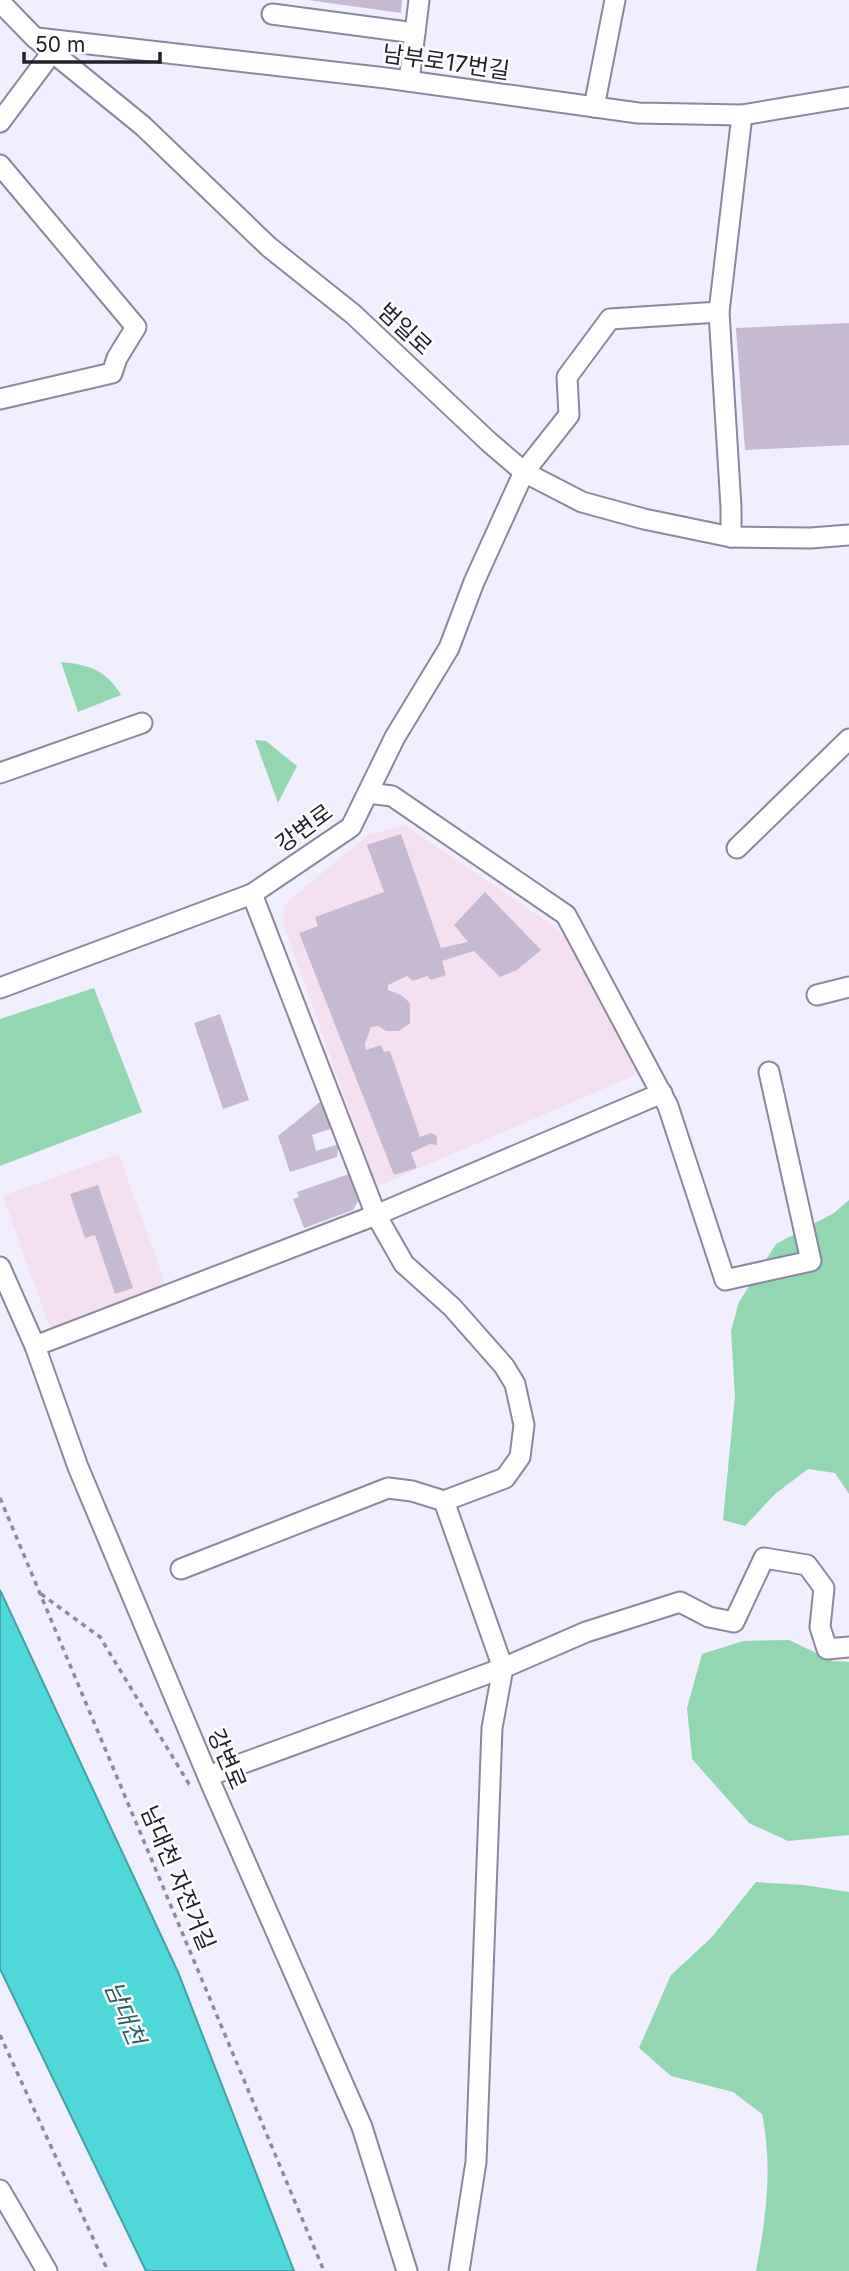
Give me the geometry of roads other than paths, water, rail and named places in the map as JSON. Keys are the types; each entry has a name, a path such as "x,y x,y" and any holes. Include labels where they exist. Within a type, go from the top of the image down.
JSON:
{"street":[{"path":"409,81 419,0"},
{"path":"594,107 615,0"},
{"name":"범일로","path":"0,2 35,38 143,126 269,247 353,314 524,472 582,502 644,519 731,537 811,538 849,535"},
{"path":"272,14 415,33"},
{"name":"남부로17번길","path":"35,38 409,81 638,113 742,115 849,97"},
{"path":"0,122 53,51"},
{"path":"731,537 719,312 742,115"},
{"path":"0,165 136,327 111,373 0,399"},
{"name":"강변로","path":"0,988 252,894 351,827 395,737 449,648 474,582 524,472 569,415 567,377 610,319 719,312"},
{"path":"0,774 142,723"},
{"path":"737,848 849,739"},
{"path":"368,793 392,796 566,915 668,1106 725,1280 811,1261 769,1072"},
{"path":"181,1569 388,1488 444,1500 505,1478 520,1457 524,1425 515,1384 504,1366 452,1307 404,1264 376,1216 252,894"},
{"path":"817,995 849,987"},
{"path":"35,1346 376,1216 662,1093"},
{"name":"강변로","path":"0,1267 35,1346 78,1467 210,1781 362,2127 407,2271"},
{"path":"444,1500 503,1668 492,1728 476,2162 458,2271"},
{"path":"210,1781 503,1668 586,1632 680,1602 709,1617 734,1622 764,1558 807,1564 824,1588 820,1627 827,1649 849,1647"},
{"path":"0,2190 47,2271"}],"water":[{"name":"남대천","path":"0,1590 178,1972 294,2271 146,2271 0,1969"}]}
